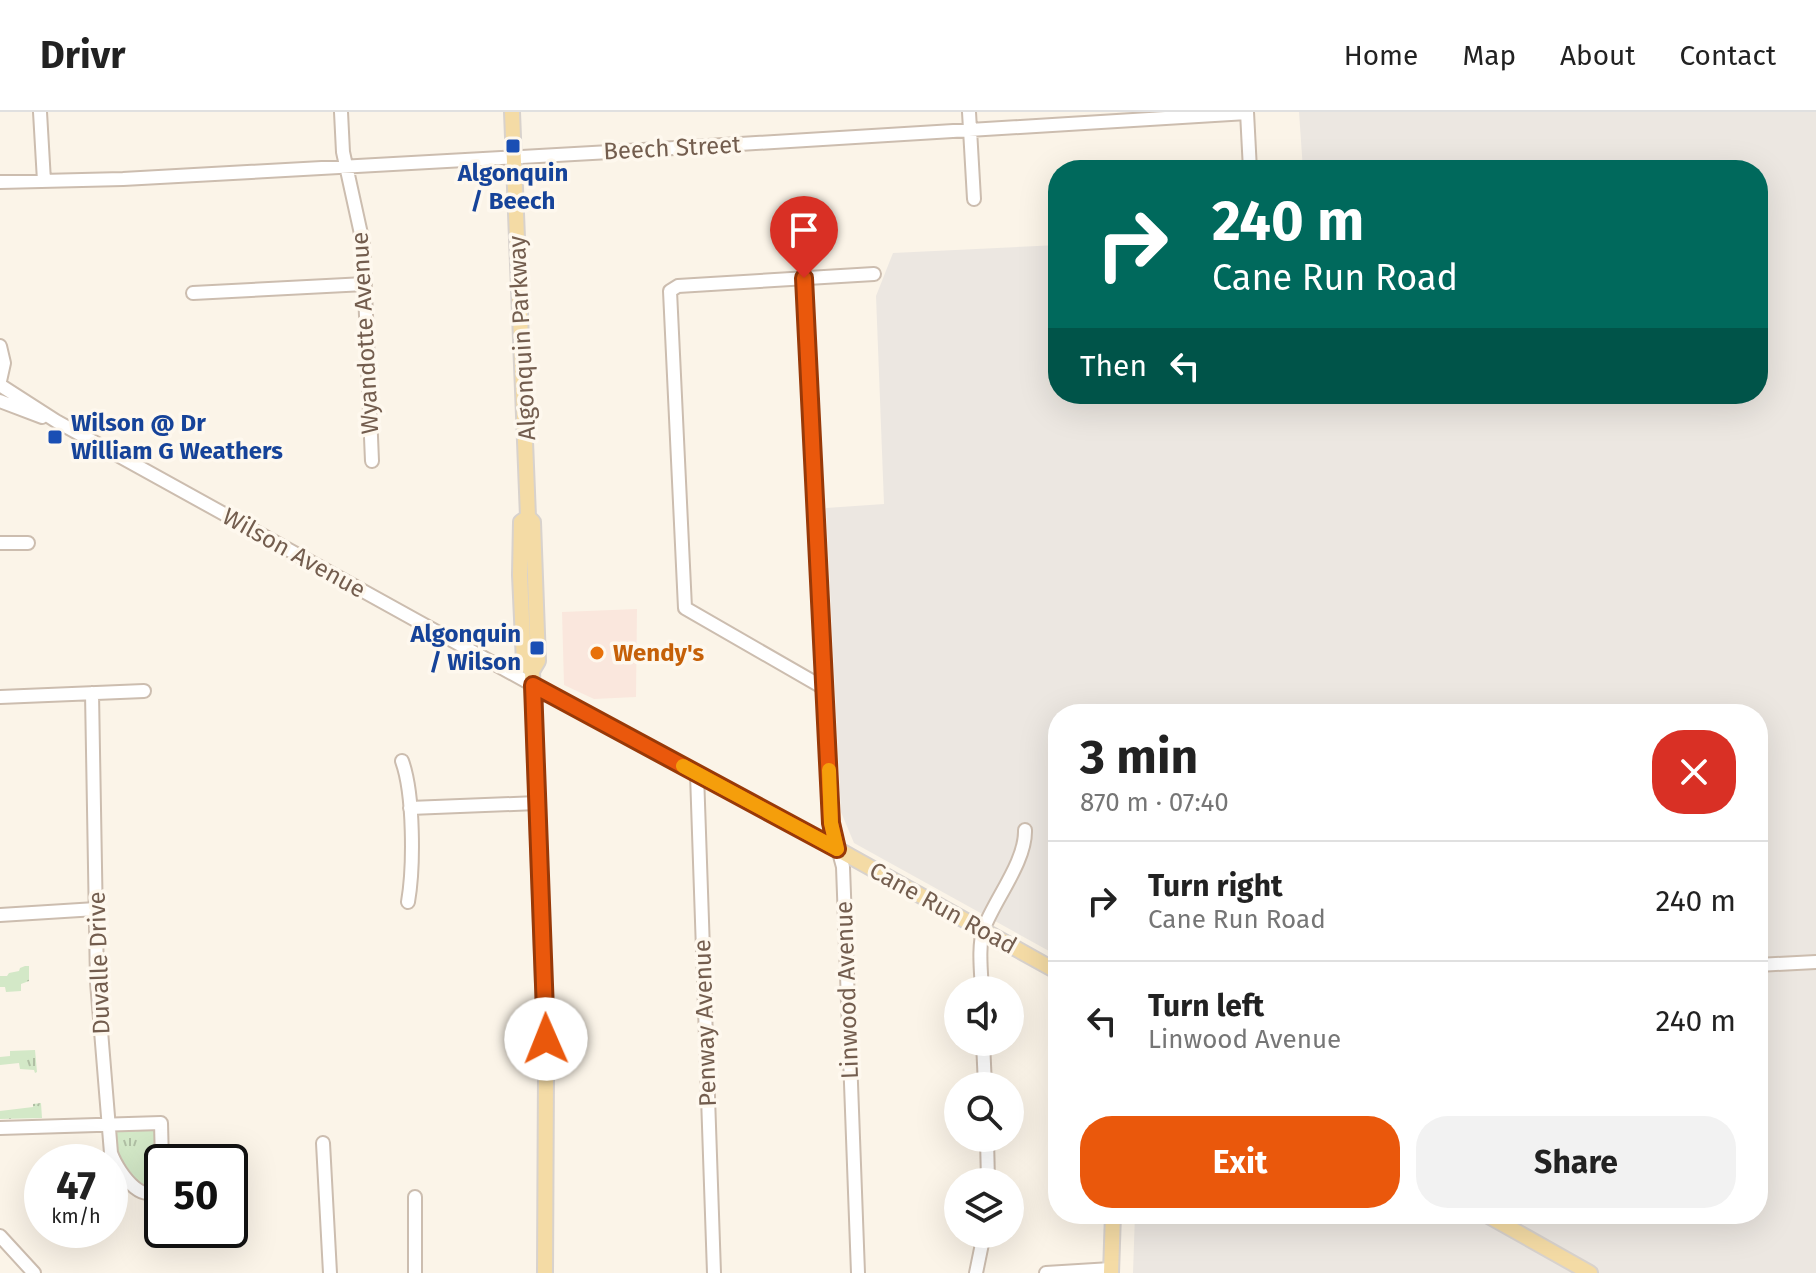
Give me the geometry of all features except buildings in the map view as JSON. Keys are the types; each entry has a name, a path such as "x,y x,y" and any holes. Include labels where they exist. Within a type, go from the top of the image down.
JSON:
{"main road":[{"name":"Algonquin Parkway","path":"512,112 528,517 533,522 538,661 533,678 546,1052 545,1273"},
{"name":"Cane Run Road","path":"533,678 697,774 1048,966"},
{"path":"1111,1271 1113,1224"},
{"path":"1503,1224 1590,1273"}],"street":[{"path":"40,112 44,181"},
{"name":"Wyandotte Avenue","path":"341,112 346,166 363,243 372,461"},
{"path":"969,112 974,199"},
{"path":"1247,113 1249,160"},
{"name":"Beech Street","path":"0,182 346,166 1247,113"},
{"path":"824,688 685,608 670,291 678,286 874,274"},
{"name":"Linwood Avenue","path":"804,278 831,823 843,867 858,1273"},
{"path":"193,293 365,284"},
{"path":"0,346 4,363 0,383"},
{"name":"Wilson Avenue","path":"0,383 56,421 533,678"},
{"name":"Wilson Avenue","path":"0,401 56,421"},
{"path":"0,543 28,543"},
{"path":"0,697 144,691"},
{"name":"Duvalle Drive","path":"92,693 97,982 108,1124 115,1165 126,1181 144,1192"},
{"path":"402,761 410,808 412,874 408,902"},
{"name":"Penway Avenue","path":"697,774 714,1273"},
{"path":"410,808 537,803"},
{"path":"982,976 983,930 1015,865 1025,830"},
{"path":"0,915 96,909"},
{"path":"1768,964 1816,962"},
{"path":"0,1128 161,1123 162,1144"},
{"path":"323,1143 330,1273"},
{"path":"415,1197 415,1273"},
{"path":"0,1236 34,1273"},
{"path":"976,1273 981,1248"},
{"path":"1046,1273 1111,1271"}],"shaded area":[{"path":"1299,112 1816,112 1816,1273 1133,1273 1135,1224 1768,1224 1768,704 1048,704 1048,950 854,843 841,812 826,508 884,504 876,296 893,253 1048,245 1048,404 1768,404 1768,160 1302,160"},
{"path":"637,609 636,697 594,699 564,685 562,612"}],"green space":[{"path":"29,966 29,981 21,984 21,991 6,992 5,987 0,987 0,976 7,976"},
{"path":"35,1050 35,1073 34,1070 20,1069 19,1063 0,1065 0,1057 10,1056 10,1051"},
{"path":"41,1103 42,1118 0,1119 0,1111"},
{"path":"115,1128 156,1128 157,1144 144,1144 144,1185 136,1183 128,1171 128,1144 116,1144"}],"slow traffic":[{"path":"683,766 837,849 831,823 829,770"}],"place":[{"name":"Algonquin / Beech","path":"513,146"},
{"name":"Wilson @ Dr William G Weathers","path":"55,437"},
{"name":"Algonquin / Wilson","path":"537,648"},
{"name":"Wendy's","path":"597,653"}],"route":[{"path":"546,1039 533,685 837,849 831,823 804,278"}]}
